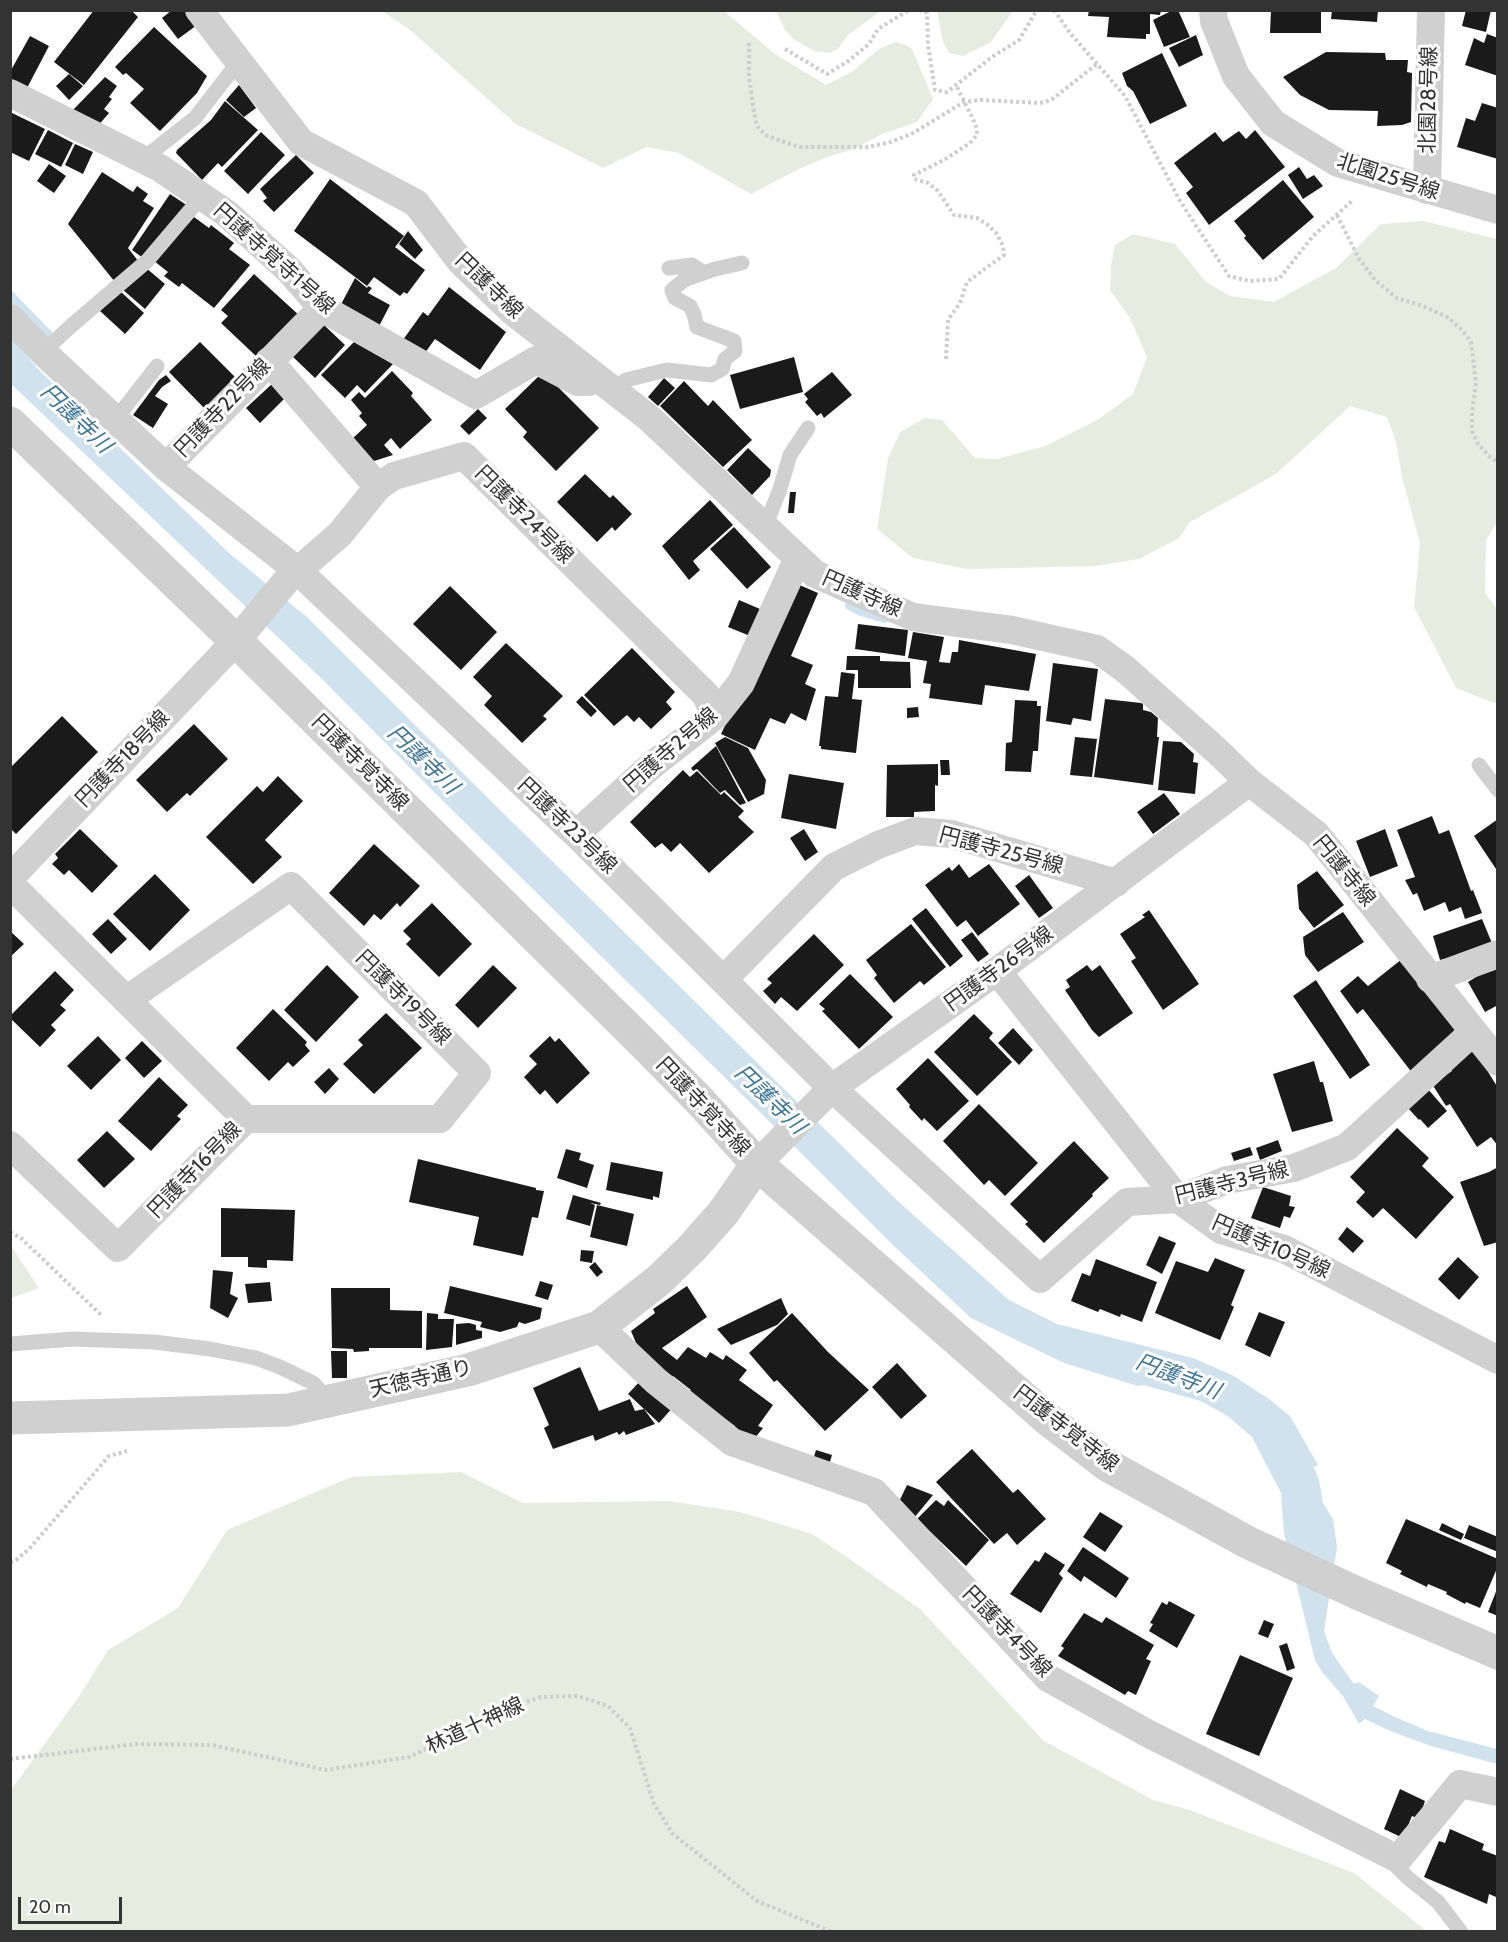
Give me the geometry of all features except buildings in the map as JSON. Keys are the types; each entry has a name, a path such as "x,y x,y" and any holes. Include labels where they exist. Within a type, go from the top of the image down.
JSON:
{"street":[{"name":"円護寺線","path":"199,10 301,142 416,203 461,262 512,311 649,418 815,574 913,617 1012,630 1097,649 1125,669 1216,750 1249,783 1316,834 1497,1062"},
{"name":"北園25号線","path":"1213,10 1214,21 1236,76 1273,123 1338,163 1497,210"},
{"name":"北園28号線","path":"1427,190 1431,10"},
{"name":"円護寺覚寺1号線","path":"10,93 160,168 226,213 289,270 322,308 476,395 536,360 578,382 607,385"},
{"name":"円護寺22号線","path":"292,575 166,467 322,308"},
{"path":"10,318 166,467"},
{"path":"269,362 378,487"},
{"name":"円護寺覚寺線","path":"10,423 243,633 699,1101 766,1155 1042,1415 1107,1465 1247,1542 1357,1593 1497,1653"},
{"name":"円護寺24号線","path":"243,633 292,575 340,534 378,487 394,476 464,456 706,695 715,716"},
{"name":"円護寺2号線","path":"576,834 651,766 715,716 741,683 798,558"},
{"name":"円護寺23号線","path":"292,575 576,834 723,980 823,1097"},
{"name":"円護寺18号線","path":"10,878 243,633"},
{"name":"円護寺26号線","path":"766,1155 823,1097 1249,783"},
{"name":"円護寺25号線","path":"723,980 834,867 878,844 915,831 951,834 1116,883"},
{"name":"円護寺16号線","path":"10,884 246,1119 118,1248 10,1145"},
{"name":"円護寺19号線","path":"126,1000 291,886 477,1073 440,1119 246,1119"},
{"path":"1430,979 1497,954"},
{"name":"円護寺10号線","path":"997,970 1178,1199 1221,1230 1284,1249 1497,1360"},
{"name":"円護寺3号線","path":"823,1097 1040,1279 1127,1202 1178,1199 1227,1180 1294,1168 1347,1147 1473,1032"},
{"name":"天徳寺通り","path":"10,1418 288,1410 468,1370 599,1327 659,1280 691,1249 723,1213 766,1155"},
{"name":"円護寺4号線","path":"599,1327 656,1381 732,1442 874,1492 1048,1678 1147,1733 1394,1857"},
{"path":"1394,1857 1398,1859 1460,1784 1497,1792"}],"lane":[{"path":"143,159 195,118 238,61"},
{"path":"43,352 147,261 192,208 200,195"},
{"path":"607,385 667,370 711,375 722,369 725,359 735,351 734,341 697,327 690,306 675,298 672,290 684,280 742,263"},
{"path":"669,268 692,265 704,273"},
{"path":"115,420 157,366"},
{"path":"765,527 790,455 808,429"},
{"path":"1479,765 1497,790"},
{"path":"10,1344 73,1339 127,1341 210,1349 256,1358 280,1366 314,1383 330,1400"},
{"path":"1394,1857 1398,1867 1438,1902 1461,1932"}],"path":[{"path":"785,49 827,74 847,62 869,44 878,29 909,10"},
{"path":"919,10 927,13 928,45 935,90 947,92 992,57 1019,40 1037,10"},
{"path":"1054,10 1070,33 1125,96 1180,201 1229,276 1248,281 1279,279 1313,236 1360,194 1375,175"},
{"path":"749,43 749,76 757,126 765,135 799,147 868,147 891,142 913,133 964,102 981,100 1040,103 1052,100 1097,64"},
{"path":"946,359 948,320 960,303 967,282 1004,255 1003,246 997,234 988,225 977,218 954,215 938,191 928,183 914,179 914,175 944,160 970,143 977,135 977,129 956,85"},
{"path":"1337,215 1359,260 1376,281 1397,298 1423,306 1447,318 1471,342 1476,383 1472,412 1473,431 1478,444 1497,462"},
{"path":"10,1233 22,1239 127,1341"},
{"path":"10,1562 30,1548 109,1456 134,1449"},
{"name":"林道十神線","path":"10,1759 137,1744 212,1745 326,1770 409,1757 508,1708 541,1697 578,1696 608,1706 630,1728 654,1804 673,1834 757,1901 832,1932"}],"shaded area":[{"path":"937,10 1013,11 991,42 963,56 949,53 943,42"},
{"path":"382,11 724,11 775,54 826,85 853,71 879,49 895,42 906,45 912,49 933,99 917,122 882,134 854,149 827,157 751,194 679,153 647,147 603,168 516,124 410,30"},
{"path":"776,11 881,11 848,35 838,49 829,53 814,51 795,40 785,30"},
{"path":"1423,221 1497,239 1498,521 1486,540 1485,593 1497,609 1497,704 1456,688 1414,607 1420,543 1402,477 1396,442 1387,417 1350,406 1276,474 1190,522 1179,538 1139,559 1095,566 967,569 913,558 877,529 888,459 900,432 925,418 942,420 975,458 997,459 1045,446 1099,419 1133,394 1147,357 1130,318 1110,290 1115,245 1133,234 1175,244 1206,282 1230,296 1274,302 1336,268 1381,224"},
{"path":"10,1246 39,1288 11,1298"},
{"path":"461,1472 523,1503 669,1501 740,1512 812,1534 920,1609 1044,1741 1153,1800 1187,1809 1354,1873 1424,1931 11,1931 11,1790 78,1698 108,1650 178,1608 227,1530 351,1477"}],"water":[{"name":"円護寺川","path":"10,334 37,368 229,553 308,618 901,1204 1009,1300 1057,1324 1193,1358 1232,1375 1290,1416 1318,1465 1314,1467 1323,1503 1333,1519 1337,1547 1324,1631 1332,1653 1354,1684 1359,1682 1379,1696 1373,1706 1428,1731 1497,1749 1497,1764 1431,1746 1365,1719 1359,1724 1343,1696 1322,1672 1315,1660 1284,1533 1281,1493 1252,1437 1229,1417 1201,1401 1143,1385 1138,1386 1064,1363 971,1318 894,1246 323,680 11,384"}],"waterway":[{"path":"10,296 50,337"},
{"path":"850,605 884,618"}]}
